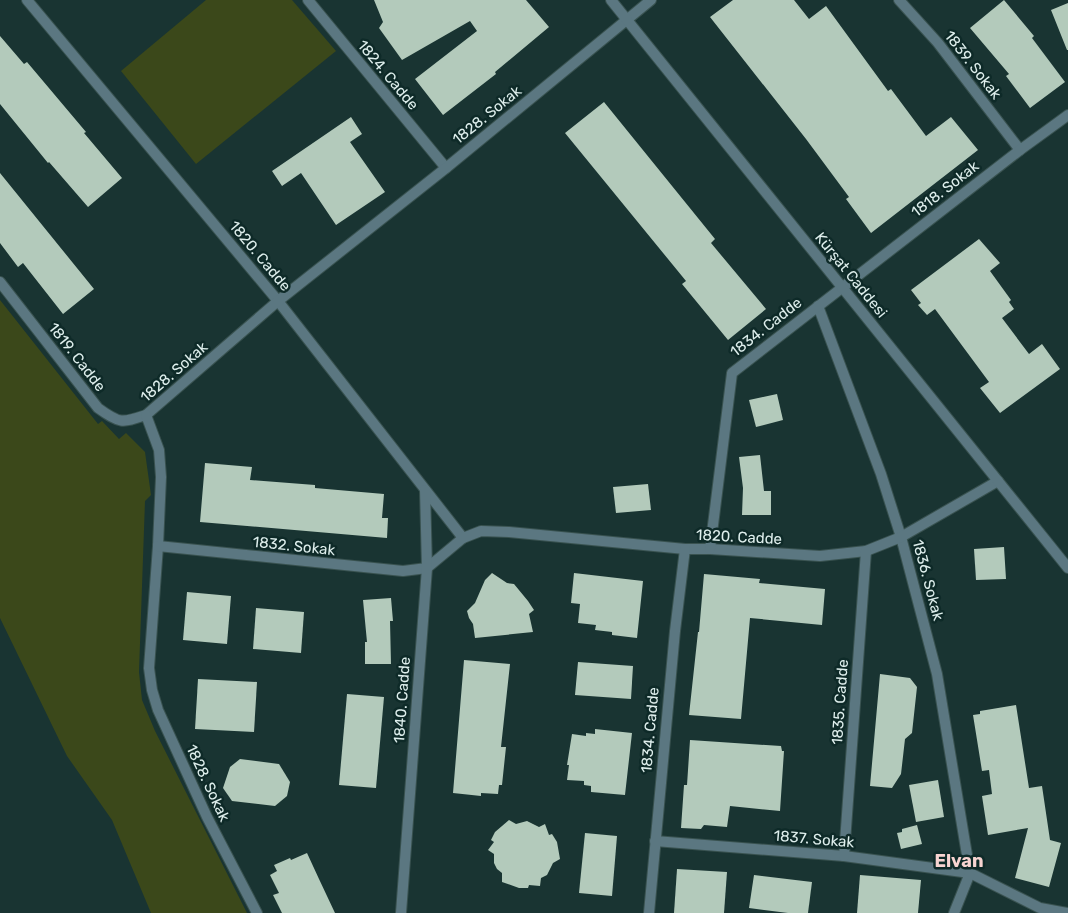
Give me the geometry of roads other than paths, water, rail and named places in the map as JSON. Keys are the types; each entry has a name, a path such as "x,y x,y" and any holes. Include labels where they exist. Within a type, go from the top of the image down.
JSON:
{"street":[{"name":"1820. Cadde","path":"27,0 278,301 463,538"},
{"name":"1824. Cadde","path":"308,0 446,168"},
{"name":"Kürşat Caddesi","path":"611,0 1068,568"},
{"name":"1828. Sokak","path":"257,913 207,817 158,710 152,690 149,668 161,477 159,450 146,415 278,301 446,168 651,0"},
{"name":"1839. Sokak","path":"899,0 938,43 1020,150"},
{"name":"1818. Sokak","path":"842,289 1020,150 1068,115"},
{"name":"1819. Cadde","path":"0,282 98,408 112,418 127,422 146,415"},
{"name":"1834. Cadde","path":"710,549 732,373 842,289"},
{"name":"1836. Sokak","path":"818,306 866,432 901,537 937,674 970,873"},
{"name":"1820. Cadde","path":"427,568 463,538 480,531 685,549 820,556 866,550 901,537 998,481"},
{"name":"1840. Cadde","path":"401,913 427,568 425,490"},
{"name":"1832. Sokak","path":"158,546 382,570 403,571 427,568"},
{"name":"1834. Cadde","path":"649,913 674,641 685,549"},
{"name":"1835. Cadde","path":"844,856 866,550"},
{"name":"1837. Sokak","path":"655,841 844,856 970,873 1040,908 1067,913"},
{"path":"954,913 970,873"}],"district":[{"name":"Elvan","path":"959,861"}]}
